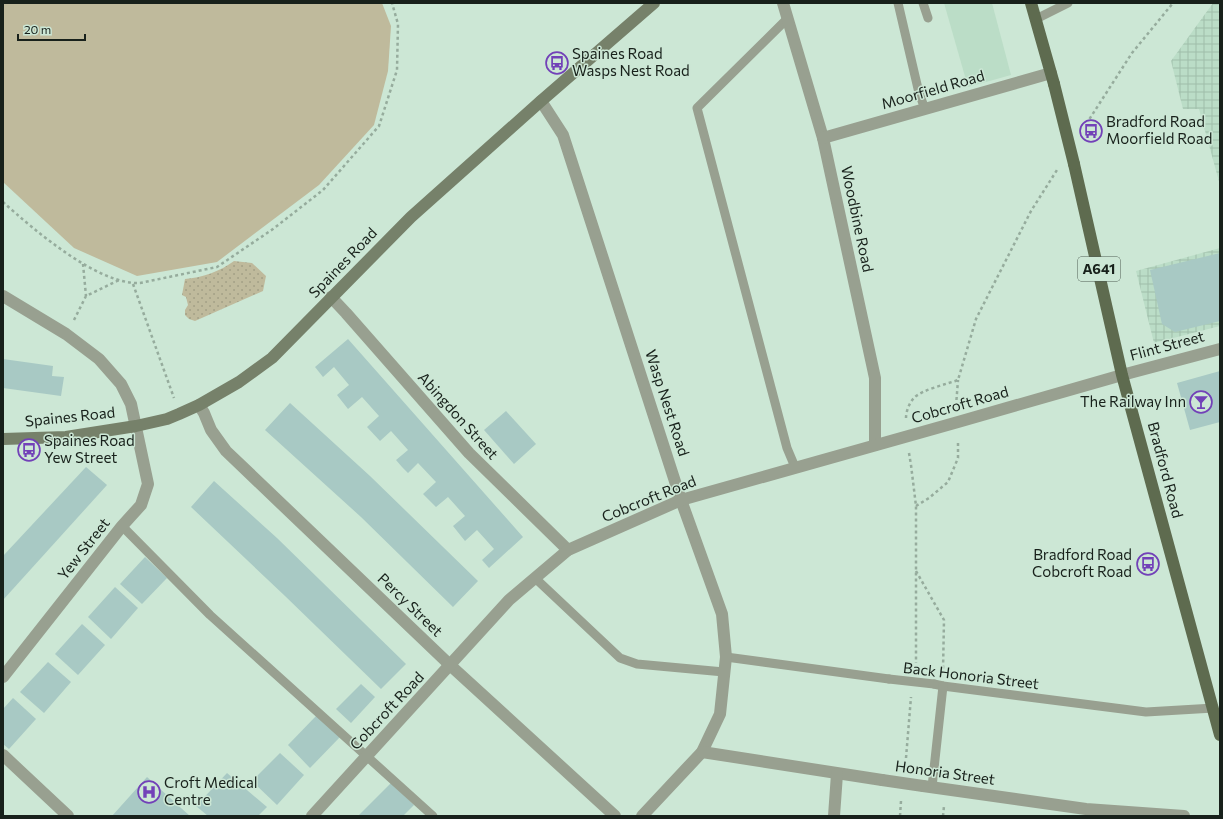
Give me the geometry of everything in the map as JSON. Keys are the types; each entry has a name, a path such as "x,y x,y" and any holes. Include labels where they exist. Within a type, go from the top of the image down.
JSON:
{"main road":[{"name":"Bradford Road","path":"1031,3 1074,164 1122,375 1214,708 1220,735"}],"street":[{"name":"Spaines Road","path":"3,439 66,437 136,426 167,419 199,405 239,382 272,358 411,216 654,3"},
{"name":"Woodbine Road","path":"783,3 823,138 875,378 875,445"},
{"name":"Moorfield Road","path":"823,138 925,109 1052,78"},
{"name":"Wasp Nest Road","path":"541,101 563,135 681,500 722,614 726,657 720,714 702,752 642,816"},
{"name":"Yew Street","path":"3,296 66,334 99,359 121,384 131,404 148,484 141,505 122,526 3,677"},
{"name":"Abingdon Street","path":"331,297 468,453 568,550"},
{"name":"Flint Street","path":"1122,375 1220,349"},
{"name":"Cobcroft Road","path":"312,816 451,666 509,600 568,550 681,500 1122,375"},
{"name":"Percy Street","path":"199,405 211,430 226,451 451,666 615,816"},
{"name":"Honoria Street","path":"702,752 1086,812 1184,816"},
{"path":"3,755 68,816"},
{"path":"834,816 837,774"}],"lane":[{"path":"898,3 919,93 925,109"},
{"path":"923,3 928,18"},
{"path":"1036,20 1068,3"},
{"path":"788,18 697,108 785,440 795,468"},
{"path":"122,526 210,615 433,816"},
{"path":"535,578 620,658 637,664 724,672"},
{"name":"Back Honoria Street","path":"726,657 1146,712 1214,708"},
{"path":"927,787 938,685"}],"path":[{"path":"3,202 30,226 83,264 119,280 133,284 217,267 273,229 323,190 379,126 397,70 398,24 392,3"},
{"path":"1132,52 1173,3"},
{"path":"916,506 929,498 948,482 958,458 958,422 956,401 958,380 976,318 1031,211"},
{"path":"66,334 86,296 83,264"},
{"path":"86,296 119,280"},
{"path":"133,284 179,414"},
{"path":"916,663 916,506 911,465 905,437 906,412 914,398 928,390 958,380"},
{"path":"915,571 944,620 938,685"},
{"path":"906,758 911,691"},
{"path":"900,816 901,801"}],"shaded area":[{"path":"3,3 382,3 391,26 388,71 374,125 319,185 217,262 137,276 74,248 3,182"},
{"path":"944,3 992,3 1011,75 968,87"},
{"path":"1213,3 1220,3 1220,185 1199,109 1183,109 1171,61"},
{"path":"1220,248 1220,326 1154,343 1136,271"},
{"path":"234,261 252,263 266,276 263,291 195,321 189,319 185,315 185,310 188,305 186,297 182,295 185,279 211,273"}],"building":[{"path":"1220,253 1220,321 1175,332 1162,324 1150,270"},
{"path":"348,339 523,537 489,568 482,560 494,549 477,530 465,541 453,526 465,516 448,497 436,507 423,494 436,482 418,463 408,473 402,467 396,460 408,450 391,431 380,441 367,427 379,416 362,397 348,409 337,395 349,385 334,367 323,377 315,367"},
{"path":"3,359 53,366 52,376 64,377 61,396 3,388"},
{"name":"The Railway Inn","path":"1220,371 1220,422 1190,430 1177,383"},
{"path":"290,403 370,476 478,581 453,607 361,517 265,430"},
{"path":"506,411 536,444 514,464 484,430"},
{"path":"86,467 107,485 3,600 3,556"},
{"path":"214,481 277,538 406,664 381,689 191,507"},
{"path":"145,557 167,578 142,604 120,584"},
{"path":"115,587 138,608 111,639 88,617"},
{"path":"82,624 105,645 78,675 55,654"},
{"path":"48,662 71,682 44,713 20,692"},
{"path":"361,684 375,697 351,723 336,709"},
{"path":"13,698 36,719 9,749 3,744 3,709"},
{"path":"317,715 340,737 310,768 288,745"},
{"path":"280,753 304,775 277,805 252,781"},
{"path":"227,773 267,807 258,816 208,816 196,806"},
{"name":"Croft Medical Centre","path":"147,777 181,808 190,816 112,816"},
{"path":"391,783 414,805 403,816 358,816"}],"place":[{"name":"Spaines Road Wasps Nest Road","path":"557,63"},
{"name":"Bradford Road Moorfield Road","path":"1091,131"},
{"name":"The Railway Inn","path":"1201,402"},
{"name":"Spaines Road Yew Street","path":"29,450"},
{"name":"Bradford Road Cobcroft Road","path":"1148,564"},
{"name":"Croft Medical Centre","path":"149,792"}]}
